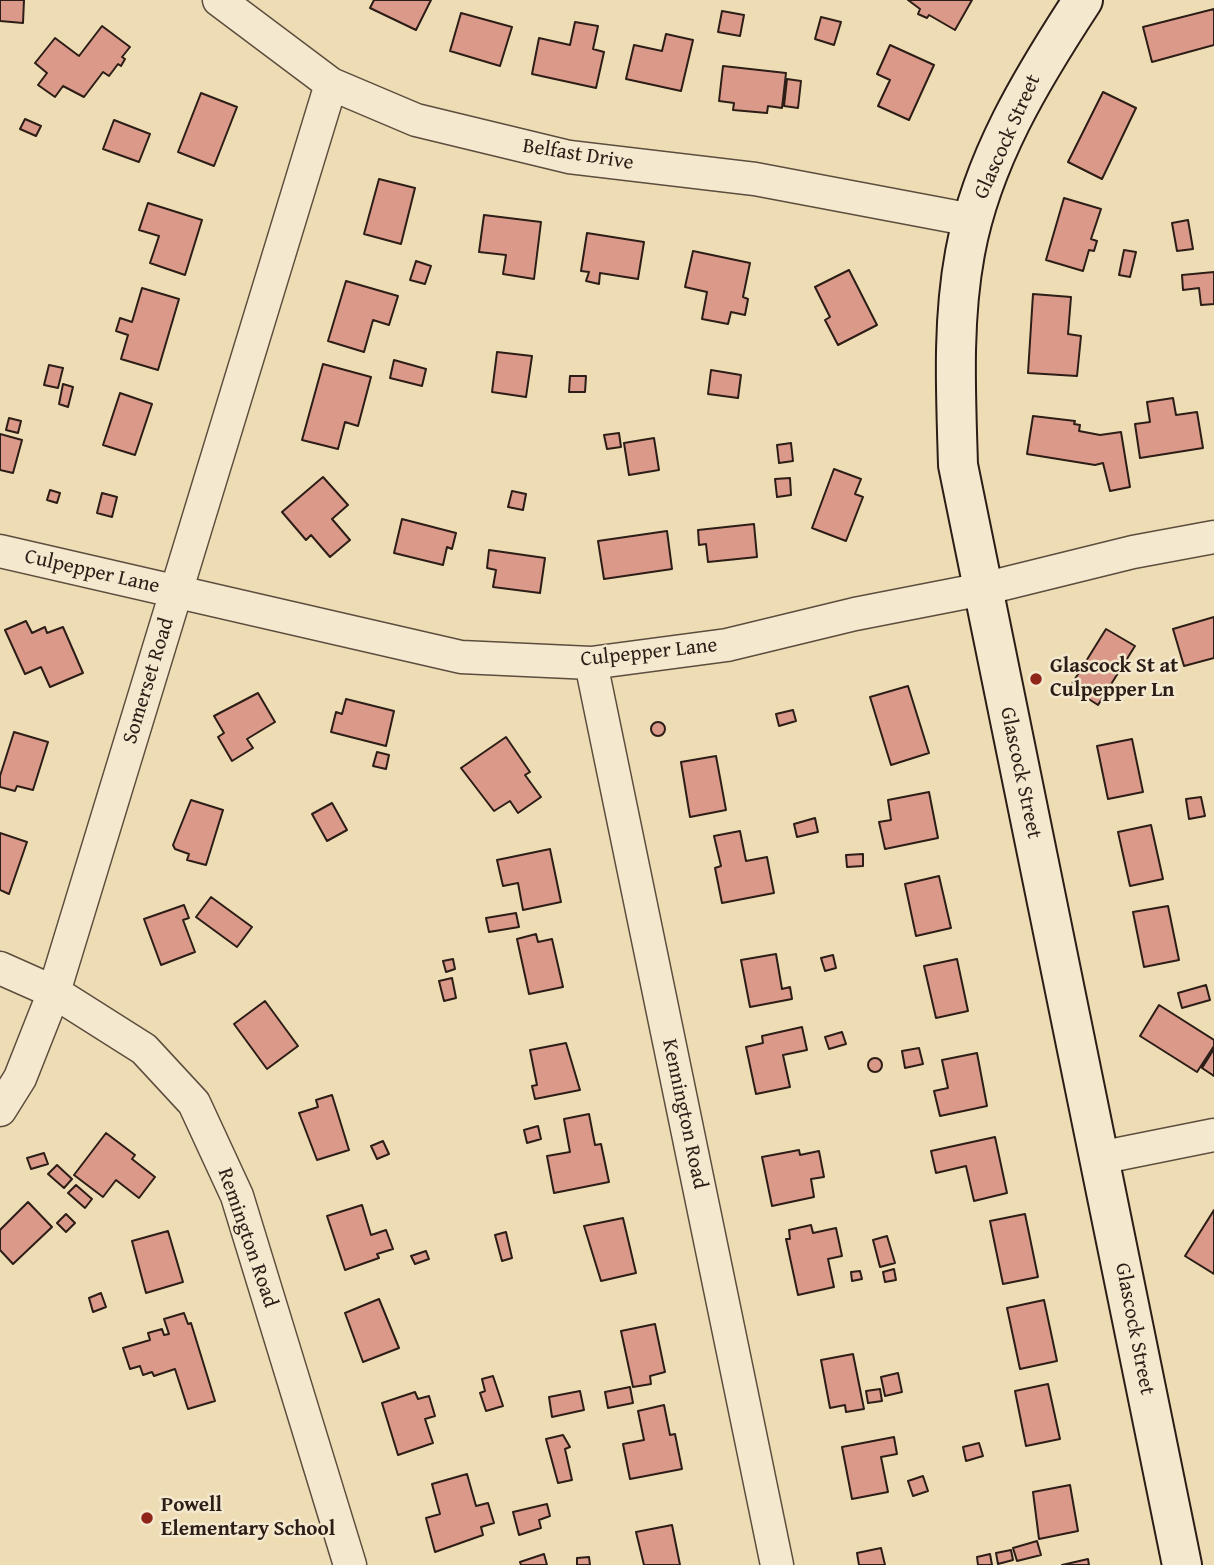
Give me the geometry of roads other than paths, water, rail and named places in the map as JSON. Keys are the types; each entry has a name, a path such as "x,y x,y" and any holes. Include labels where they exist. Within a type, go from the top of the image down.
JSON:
{"street":[{"name":"Belfast Drive","path":"219,0 331,84 416,120 541,151 755,179 972,220"},
{"name":"Glascock Street","path":"1083,0 1032,78 995,155 972,220 964,256 956,360 958,465 1182,1565"},
{"name":"Somerset Road","path":"0,1110 20,1078 54,992 331,84"},
{"name":"Culpepper Lane","path":"0,551 461,657 592,663 727,645 855,614 983,589 1133,552 1214,537"},
{"name":"Kennington Road","path":"592,663 777,1565"},
{"name":"Remington Road","path":"0,968 54,992 144,1049 194,1103 237,1196 350,1565"},
{"path":"1099,1158 1214,1135"}],"place":[{"name":"Glascock St at Culpepper Ln","path":"1036,679"},
{"name":"Powell Elementary School","path":"147,1518"}]}
